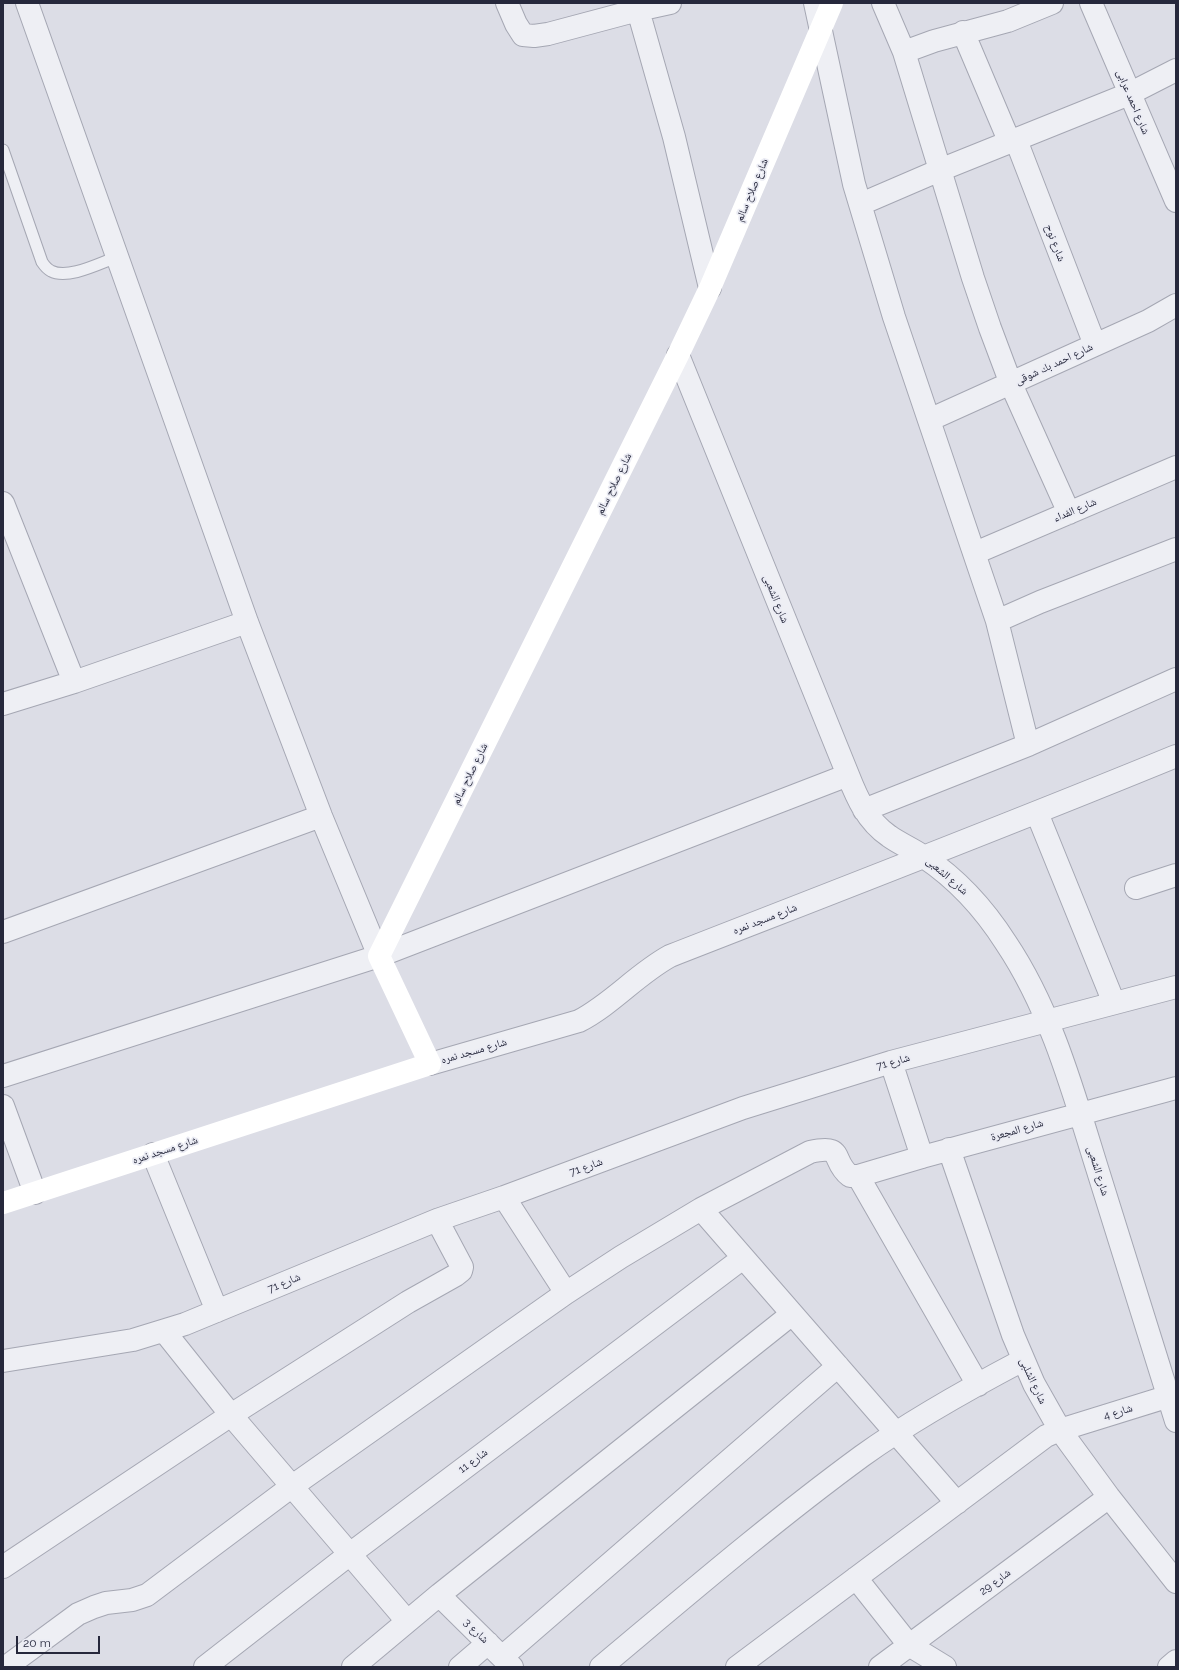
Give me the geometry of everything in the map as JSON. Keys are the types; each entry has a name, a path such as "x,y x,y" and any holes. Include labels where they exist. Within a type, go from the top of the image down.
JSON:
{"street":[{"path":"26,3 247,622 321,816 379,956 430,1064"},
{"path":"507,3 516,24 523,35 534,36 548,34 670,3"},
{"path":"815,3 854,184 894,317 997,621 1028,745"},
{"name":"شارع صلاح سالم","path":"379,956 678,356 710,288 832,3"},
{"path":"883,3 904,52 973,278 1011,384 1069,513"},
{"path":"904,52 963,32 1008,21 1052,3"},
{"name":"شارع احمد عرابى","path":"1091,3 1176,200"},
{"path":"638,10 674,137 710,288"},
{"name":"شارع نوح","path":"963,32 1013,141 1095,345"},
{"path":"861,204 940,170 1129,94 1176,70"},
{"name":"شارع احمد بك شوقى","path":"929,420 1148,321 1176,305"},
{"name":"شارع الشعبى","path":"678,356 848,775 864,810 875,824 889,836 924,856 955,881 983,911 1007,943 1047,1020 1080,1113 1172,1395 1176,1421"},
{"name":"شارع الفداء","path":"975,553 1176,467"},
{"path":"3,503 74,682"},
{"path":"997,621 1040,602 1176,549"},
{"path":"3,704 74,682 247,622"},
{"path":"864,810 1028,745 1176,679"},
{"name":"شارع مسجد نمره","path":"3,1203 430,1064 579,1021 593,1014 653,965 670,956 1037,813 1176,756"},
{"path":"3,1076 379,956 848,775"},
{"path":"1037,813 1114,1003"},
{"path":"3,932 321,816"},
{"path":"1136,888 1176,875"},
{"name":"شارع 71","path":"3,1361 133,1340 164,1331 217,1311 436,1220 504,1197 743,1108 891,1062 1176,987"},
{"path":"891,1062 922,1157"},
{"name":"شارع المجعرة","path":"858,1176 949,1149 1176,1088"},
{"path":"3,1106 35,1193"},
{"name":"شارع الشلبى","path":"949,1149 1023,1360 1045,1407 1109,1497 1176,1582"},
{"path":"6,1667 78,1614 106,1603 132,1600 147,1595 291,1486 566,1293 621,1257 701,1209 810,1152 831,1150 836,1154 844,1172 850,1176 858,1176 978,1385"},
{"path":"153,1154 217,1311"},
{"path":"504,1197 566,1293"},
{"path":"701,1209 957,1503"},
{"path":"3,1567 231,1416 408,1302 438,1286 461,1271 461,1266 436,1220"},
{"name":"شارع 11","path":"204,1667 350,1554 743,1258"},
{"path":"353,1667 439,1595 792,1314"},
{"path":"164,1331 231,1416 407,1621"},
{"path":"601,1667 726,1562 863,1456 978,1385 1023,1360"},
{"path":"460,1667 501,1656 838,1366"},
{"name":"شارع 4","path":"737,1667 1046,1436 1060,1430 1172,1395"},
{"name":"شارع 29","path":"880,1667 1109,1497"},
{"path":"856,1578 909,1645 946,1667"},
{"name":"شارع 3","path":"439,1595 501,1656"},
{"path":"1169,1667 1176,1661"}],"lane":[{"path":"3,150 42,262 50,270 61,274 73,273 117,257"}]}
